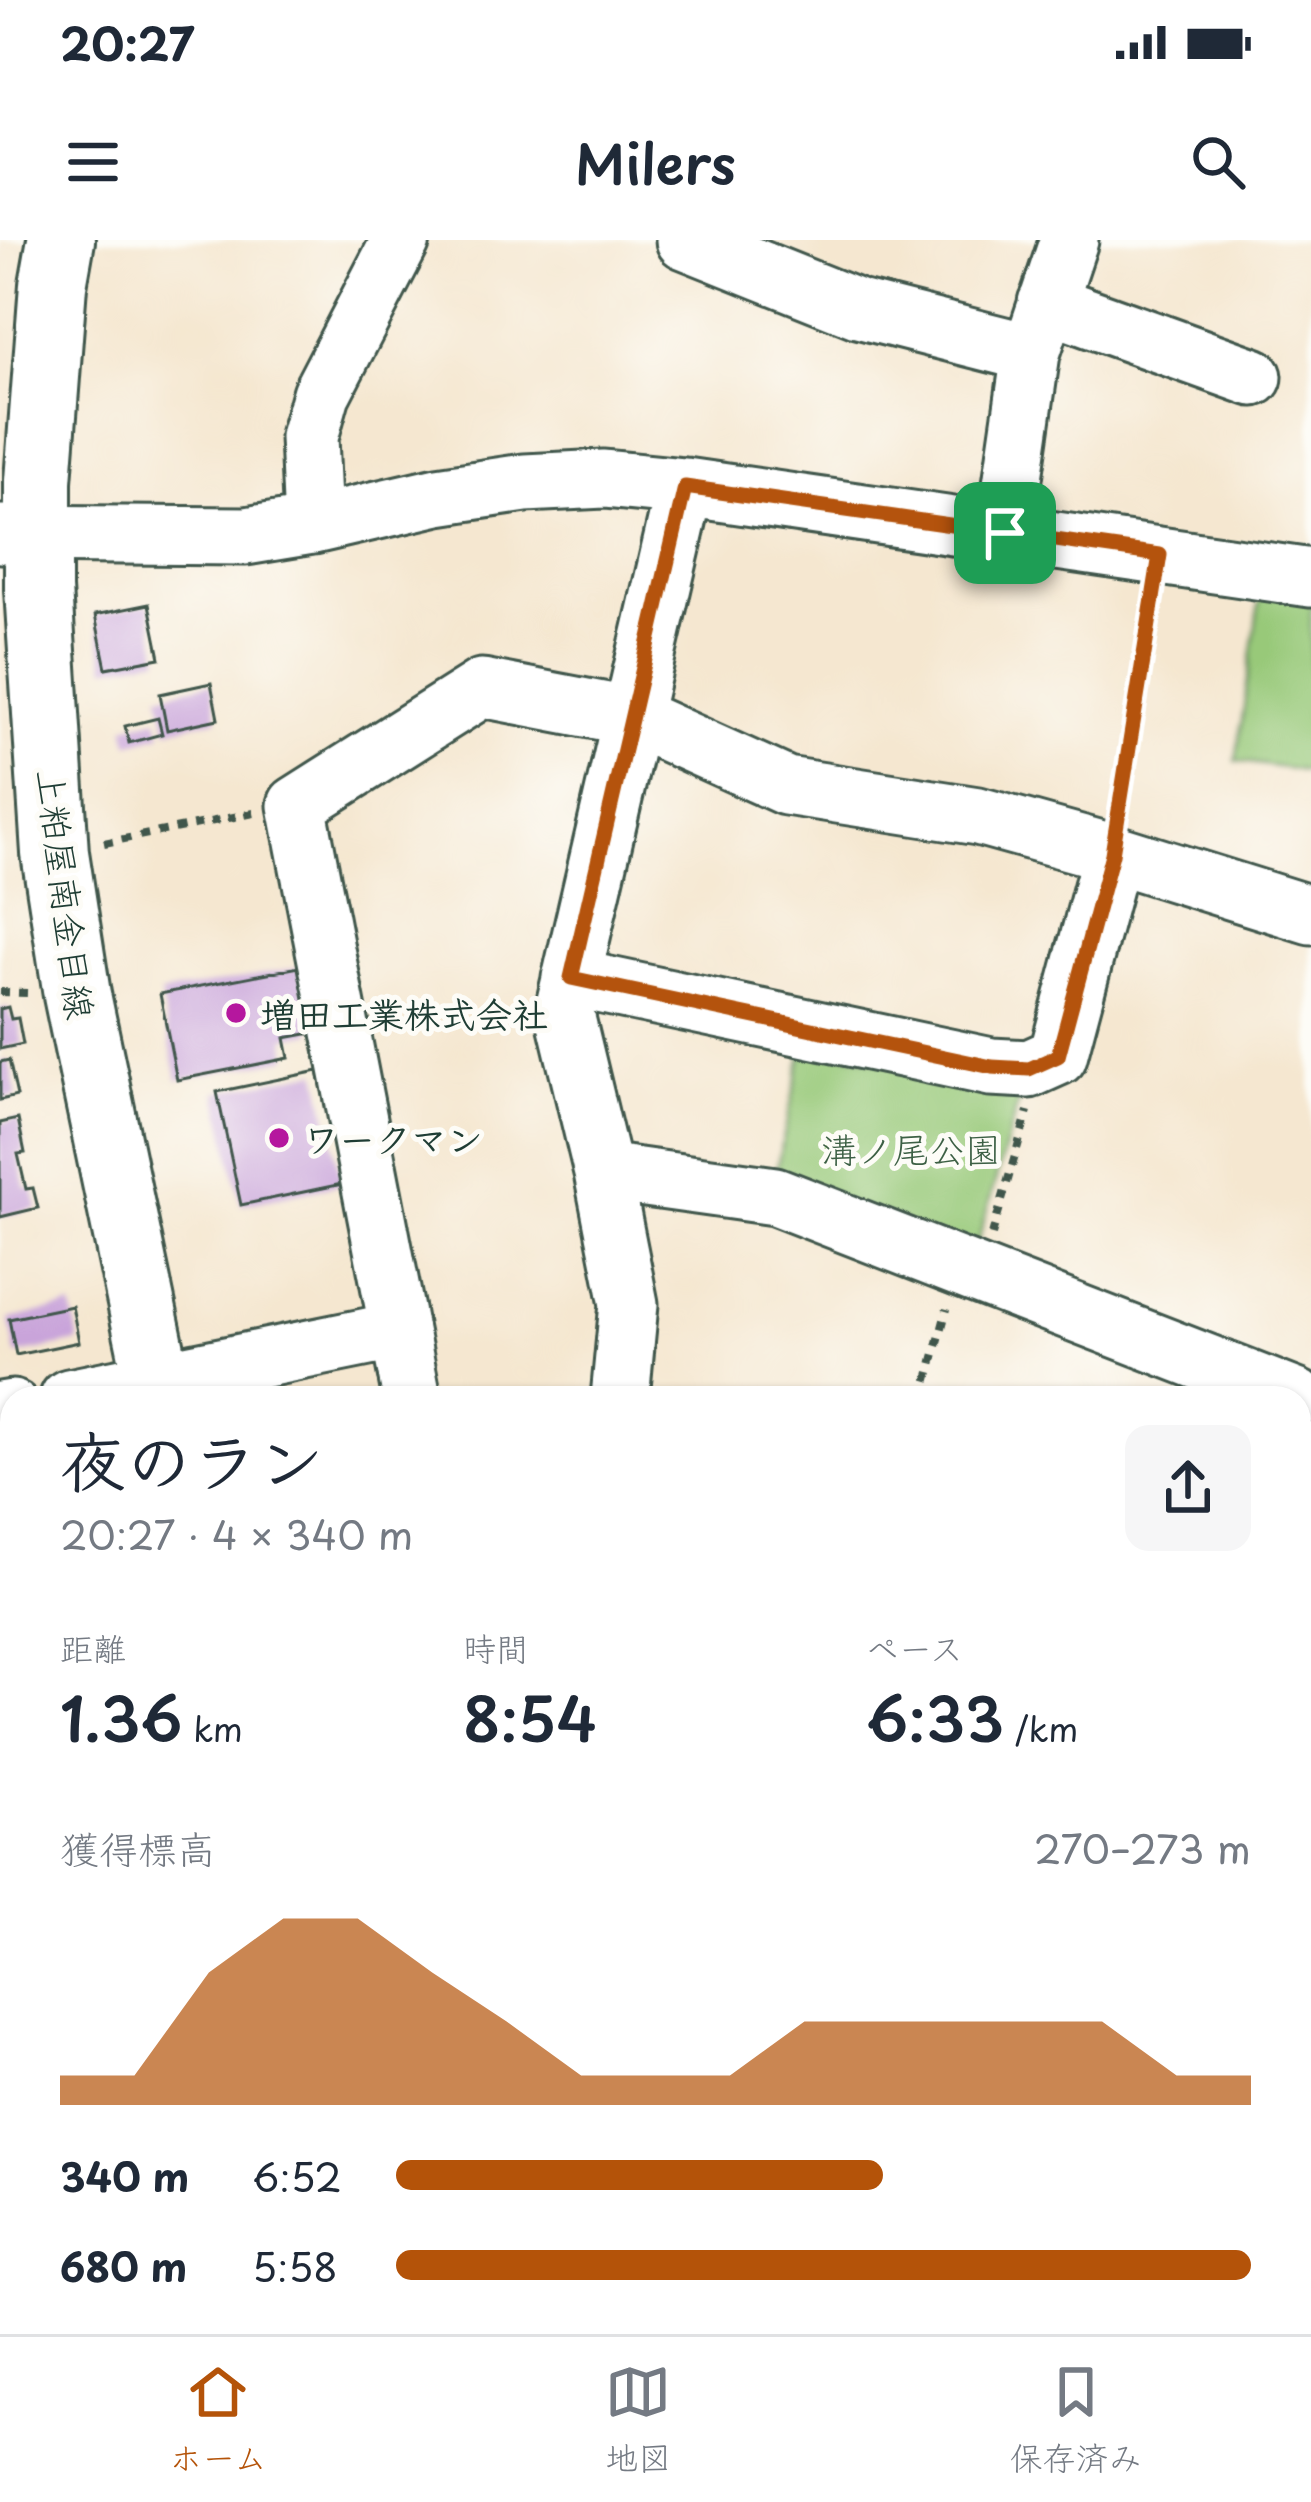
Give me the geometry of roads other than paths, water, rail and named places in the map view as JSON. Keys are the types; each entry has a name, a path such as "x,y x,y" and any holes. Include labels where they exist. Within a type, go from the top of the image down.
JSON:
{"main road":[{"name":"上粕屋南金目線","path":"61,240 38,481 19,534 38,589 55,854 77,995 158,1386"}],"street":[{"path":"313,524 309,437 321,394 401,240"},
{"path":"685,240 858,308 1039,328 1252,377"},
{"path":"1005,533 1039,328 1069,240"},
{"path":"19,534 246,536 438,496 604,479 1311,578"},
{"path":"621,1386 629,1304 564,1010 685,487"},
{"path":"410,1386 297,805 482,688 633,717 786,786 979,817 1311,915"},
{"path":"571,978 992,1067 1029,1069 1058,1056 1112,854"},
{"path":"603,1172 775,1196 1267,1386"},
{"path":"171,1386 398,1330"}],"place":[{"name":"増田工業株式会社","path":"236,1013"},
{"name":"ワークマン","path":"279,1138"}],"park label":[{"name":"溝ノ尾公園","path":"911,1148"}]}
